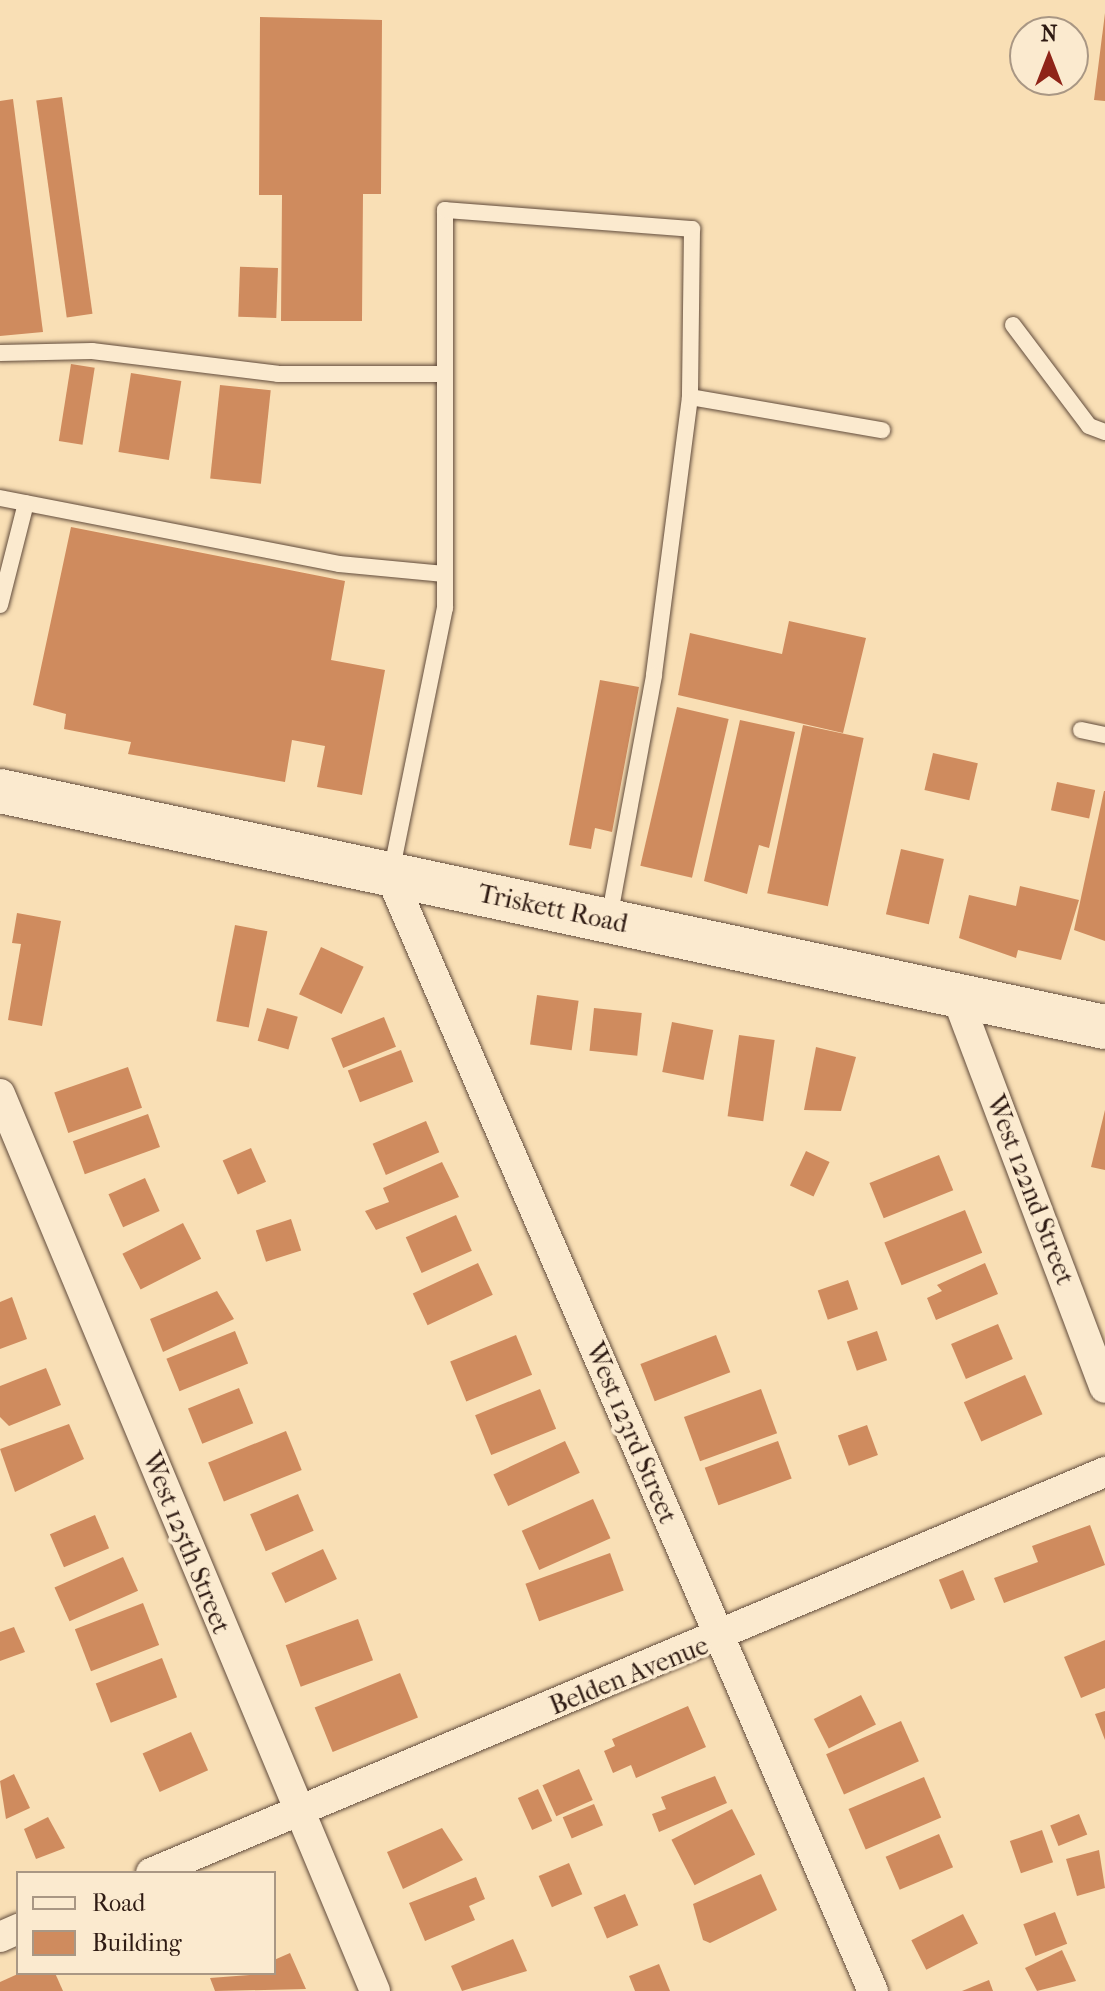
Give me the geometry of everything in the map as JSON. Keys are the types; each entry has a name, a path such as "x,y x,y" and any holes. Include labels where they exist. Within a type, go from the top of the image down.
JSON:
{"street":[{"name":"Triskett Road","path":"0,791 955,992 1105,1027"},
{"name":"West 123rd Street","path":"390,875 873,1991"},
{"name":"West 122nd Street","path":"955,992 1105,1388"},
{"name":"West 125th Street","path":"0,1094 297,1811 375,1991"},
{"name":"Belden Avenue","path":"156,1871 719,1640 1105,1472"}],"lane":[{"path":"390,875 442,622 445,574 442,374 445,210 692,229 690,397 654,676 609,921"},
{"path":"1013,325 1089,426 1105,432"},
{"path":"0,353 92,351 278,374 442,374"},
{"path":"690,397 882,430"},
{"path":"0,498 339,564 445,574"},
{"path":"0,605 26,503"},
{"path":"1081,730 1105,735"}],"building":[{"path":"1105,13 1105,101 1094,100"},
{"path":"260,17 382,20 381,194 363,194 362,321 281,321 282,195 259,195"},
{"path":"62,97 92,314 67,317 36,101"},
{"path":"13,99 43,332 0,336 0,101"},
{"path":"240,267 278,268 276,318 238,317"},
{"path":"71,364 95,368 83,445 59,441"},
{"path":"131,373 181,381 169,460 118,452"},
{"path":"220,385 271,390 261,484 210,478"},
{"path":"71,527 345,581 331,660 385,670 362,795 317,787 325,746 292,740 285,782 128,754 131,742 64,729 66,714 33,705"},
{"path":"789,621 866,638 843,733 678,695 690,633 782,654"},
{"path":"600,680 639,687 612,832 595,828 591,849 569,845"},
{"path":"677,707 729,719 692,878 640,866"},
{"path":"740,720 795,732 769,848 759,845 747,894 704,881"},
{"path":"803,725 864,738 828,906 767,893"},
{"path":"933,753 978,763 969,800 924,790"},
{"path":"1057,782 1095,790 1089,818 1051,810"},
{"path":"1105,791 1105,941 1074,930"},
{"path":"901,849 944,859 929,924 886,914"},
{"path":"1020,886 1079,900 1061,960 1018,950 1016,958 959,938 969,895 1016,906"},
{"path":"17,913 61,921 42,1026 8,1020 21,944 12,943"},
{"path":"235,925 267,931 249,1027 216,1021"},
{"path":"321,947 364,967 342,1014 299,994"},
{"path":"537,995 579,1001 572,1050 530,1045"},
{"path":"267,1008 298,1017 288,1050 258,1041"},
{"path":"594,1008 642,1013 637,1056 590,1051"},
{"path":"384,1017 396,1047 343,1068 331,1038"},
{"path":"672,1022 713,1030 703,1080 662,1072"},
{"path":"739,1035 775,1040 763,1121 728,1116"},
{"path":"816,1047 856,1057 841,1111 804,1110"},
{"path":"401,1050 413,1082 360,1102 348,1070"},
{"path":"128,1067 142,1108 68,1133 54,1092"},
{"path":"1105,1110 1105,1170 1091,1167"},
{"path":"148,1114 160,1147 85,1174 73,1141"},
{"path":"426,1121 439,1152 386,1175 373,1144"},
{"path":"251,1148 266,1182 238,1194 223,1161"},
{"path":"806,1151 830,1162 814,1196 790,1185"},
{"path":"939,1155 953,1190 884,1218 869,1183"},
{"path":"442,1162 459,1197 376,1230 365,1211 389,1202 383,1188"},
{"path":"145,1178 160,1211 123,1227 108,1194"},
{"path":"965,1210 982,1253 902,1285 884,1243"},
{"path":"456,1215 472,1251 422,1273 406,1237"},
{"path":"291,1219 301,1250 266,1262 256,1230"},
{"path":"183,1223 201,1259 141,1290 122,1254"},
{"path":"478,1263 493,1295 428,1325 413,1293"},
{"path":"985,1263 998,1294 936,1320 927,1298 942,1291 937,1285"},
{"path":"848,1280 858,1309 828,1320 818,1290"},
{"path":"217,1291 234,1319 163,1352 150,1319"},
{"path":"12,1297 27,1339 0,1349 0,1302"},
{"path":"998,1324 1013,1359 966,1379 951,1344"},
{"path":"235,1331 248,1363 179,1391 166,1359"},
{"path":"877,1331 887,1360 857,1371 847,1341"},
{"path":"516,1335 532,1375 466,1401 450,1362"},
{"path":"716,1335 730,1372 655,1401 640,1364"},
{"path":"46,1368 61,1405 9,1426 0,1417 0,1386"},
{"path":"1025,1375 1042,1414 981,1442 964,1402"},
{"path":"239,1388 253,1423 202,1444 188,1409"},
{"path":"540,1389 556,1429 491,1455 475,1415"},
{"path":"761,1389 777,1433 700,1461 684,1417"},
{"path":"69,1424 84,1459 15,1492 0,1449"},
{"path":"867,1425 878,1455 849,1466 838,1436"},
{"path":"286,1431 302,1470 224,1501 208,1462"},
{"path":"565,1441 580,1473 508,1506 493,1474"},
{"path":"778,1441 792,1479 718,1505 705,1468"},
{"path":"298,1494 314,1531 266,1551 250,1514"},
{"path":"593,1499 610,1538 539,1570 522,1531"},
{"path":"95,1515 109,1548 64,1567 50,1534"},
{"path":"1090,1525 1105,1565 1004,1603 994,1578 1038,1562 1032,1546"},
{"path":"323,1549 337,1579 285,1603 271,1573"},
{"path":"610,1553 624,1591 539,1621 525,1584"},
{"path":"123,1557 138,1591 70,1621 54,1588"},
{"path":"963,1570 975,1600 951,1609 939,1580"},
{"path":"143,1603 159,1645 91,1671 75,1629"},
{"path":"358,1619 373,1660 301,1687 286,1645"},
{"path":"14,1627 25,1652 0,1661 0,1632"},
{"path":"1105,1640 1105,1688 1081,1698 1064,1657"},
{"path":"162,1658 177,1697 111,1723 96,1683"},
{"path":"400,1673 418,1718 333,1752 315,1707"},
{"path":"861,1695 876,1724 829,1748 814,1719"},
{"path":"688,1706 706,1747 636,1778 631,1765 613,1773 604,1751 615,1746 612,1739"},
{"path":"1105,1711 1105,1740 1095,1714"},
{"path":"901,1721 919,1761 844,1795 826,1754"},
{"path":"191,1732 208,1770 160,1792 143,1754"},
{"path":"579,1769 593,1800 556,1816 542,1785"},
{"path":"14,1774 30,1808 6,1819 0,1781"},
{"path":"715,1776 727,1803 659,1832 652,1814 666,1809 661,1797"},
{"path":"924,1777 941,1818 866,1850 849,1809"},
{"path":"538,1789 552,1821 532,1830 518,1798"},
{"path":"594,1804 603,1825 572,1838 563,1817"},
{"path":"732,1809 755,1854 695,1885 671,1840"},
{"path":"1079,1814 1087,1834 1058,1846 1050,1826"},
{"path":"48,1817 65,1848 36,1859 24,1829"},
{"path":"442,1828 463,1860 403,1889 387,1852"},
{"path":"1042,1830 1053,1862 1021,1873 1010,1841"},
{"path":"939,1834 953,1867 900,1890 886,1857"},
{"path":"1099,1850 1105,1888 1077,1896 1066,1859"},
{"path":"569,1863 582,1894 552,1907 539,1876"},
{"path":"761,1874 777,1910 710,1943 703,1940 693,1904"},
{"path":"476,1877 485,1899 469,1906 475,1920 425,1941 409,1903"},
{"path":"625,1894 638,1925 607,1939 594,1907"},
{"path":"1055,1912 1067,1944 1035,1956 1023,1924"},
{"path":"963,1914 978,1943 926,1970 911,1940"},
{"path":"513,1939 527,1971 462,1991 451,1966"},
{"path":"1062,1950 1076,1981 1037,1991 1025,1968"},
{"path":"290,1953 306,1989 215,1991 210,1978 276,1975 276,1959"},
{"path":"659,1964 670,1991 635,1991 629,1976"},
{"path":"16,1975 56,1975 63,1991 0,1991 0,1982"},
{"path":"989,1980 993,1991 962,1991"}]}
